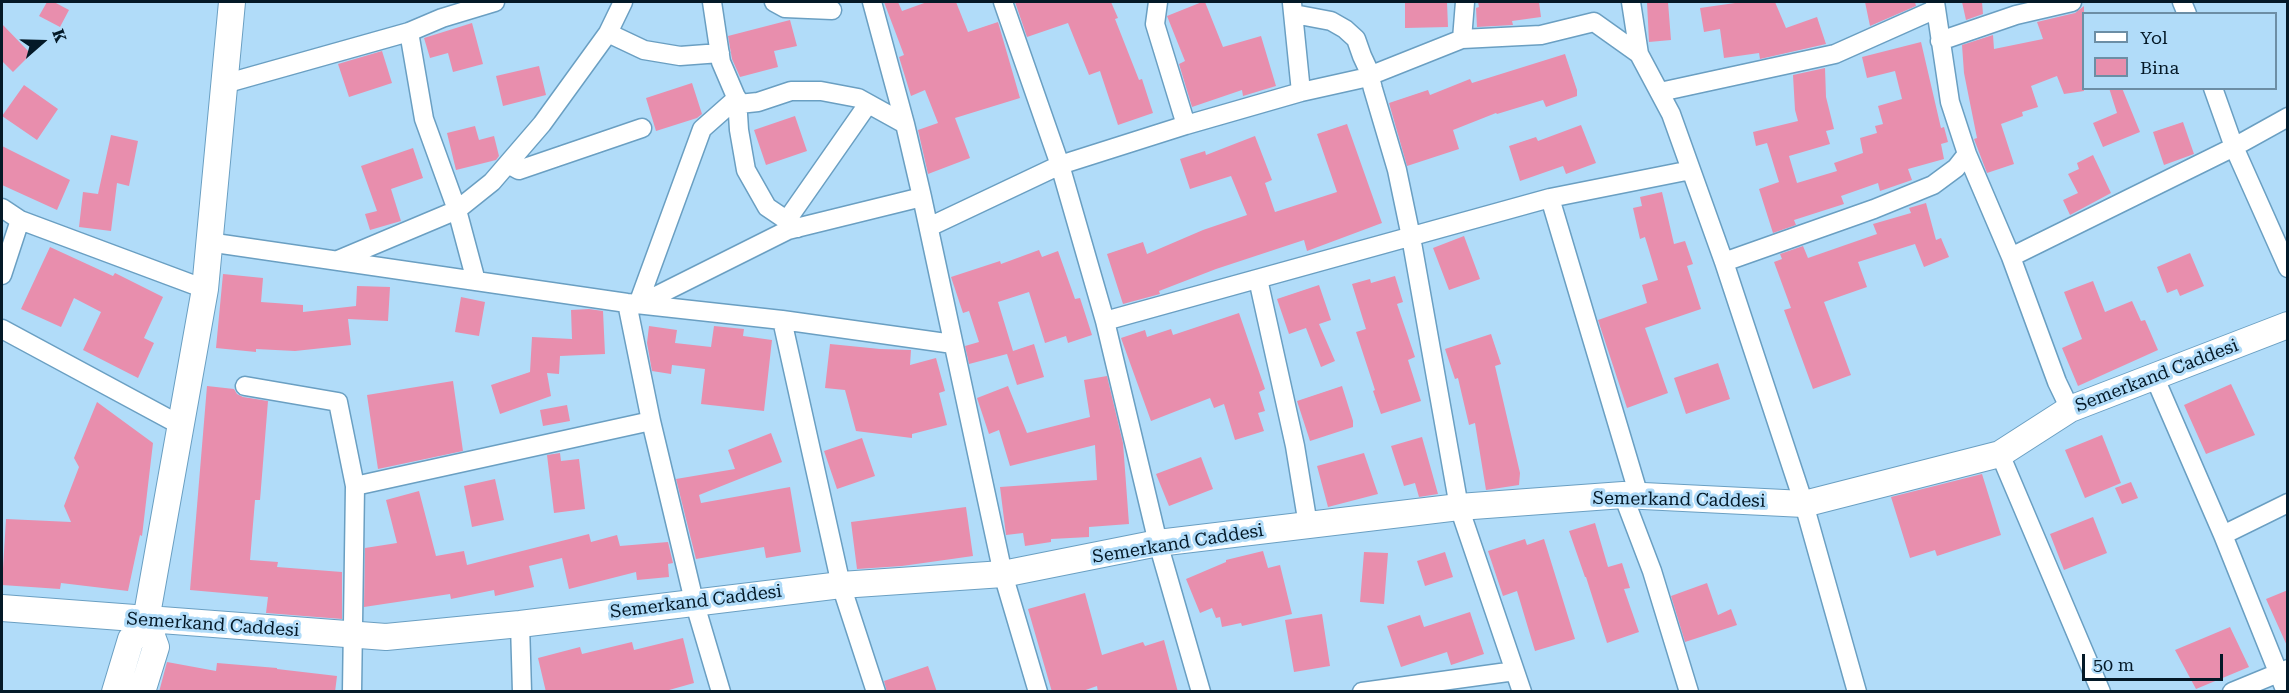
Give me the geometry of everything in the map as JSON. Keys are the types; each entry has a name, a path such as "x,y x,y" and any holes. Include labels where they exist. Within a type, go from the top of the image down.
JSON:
{"street":[{"path":"115,692 131,639 146,620 205,289 232,2"},
{"path":"224,84 409,32 440,10 495,2"},
{"path":"336,261 458,210 492,182 542,124 608,33 623,2"},
{"path":"712,2 721,62 739,104 758,102 791,91 821,91 858,98 905,124"},
{"path":"774,2 785,8 832,10"},
{"path":"872,2 905,124 929,227 1004,574 1038,692"},
{"path":"1003,2 1060,165 1105,321 1158,543 1201,692"},
{"path":"1158,2 1155,24 1186,125"},
{"path":"1462,39 1464,2"},
{"path":"1631,2 1638,54 1671,114 1724,262 1804,504 1857,692"},
{"path":"1940,41 2016,15 2072,2"},
{"path":"1660,92 1835,54 1935,5 1950,102 1966,154 2011,257 2057,382 2070,409"},
{"path":"1302,92 1293,8 1346,28 1356,39 1369,75 1397,170 1411,237 1459,507 1522,692"},
{"path":"929,227 1060,165 1186,125 1369,75 1462,39 1541,35 1594,22 1638,54"},
{"path":"409,32 424,119 458,210 476,281"},
{"path":"608,33 653,52 680,56 720,53"},
{"path":"2214,90 2234,147 2288,268"},
{"path":"737,99 739,130 746,170 767,207 793,224 922,197"},
{"path":"721,692 694,601 651,421 635,304 702,129 737,99"},
{"path":"635,304 788,230 868,104"},
{"path":"2011,257 2234,147 2288,117"},
{"path":"508,164 519,170 642,128"},
{"path":"1724,262 1933,186 1956,168 1966,154"},
{"path":"1105,321 1550,198 1691,170"},
{"path":"1550,198 1652,572 1689,692"},
{"path":"2,208 20,219 205,289"},
{"path":"2,275 20,219"},
{"path":"208,242 635,304 782,320 953,344"},
{"path":"1258,279 1295,446 1308,525"},
{"path":"782,320 841,585 876,692"},
{"name":"Semerkand Caddesi","path":"2,608 386,637 520,624 694,601 841,585 1004,574 1158,543 1459,507 1631,496 1804,504 2000,454 2070,409 2288,325"},
{"path":"2,329 180,426"},
{"path":"2154,376 2283,671 2286,692"},
{"path":"245,386 338,402 355,486 352,692"},
{"path":"355,486 651,421"},
{"path":"2000,454 2101,692"},
{"path":"2223,535 2288,503"},
{"path":"142,692 156,647 146,620"},
{"path":"520,624 522,692"},
{"path":"1362,692 1515,671"},
{"path":"2232,692 2283,671"}],"building":[{"path":"47,2 54,2 69,10 60,27 39,16"},
{"path":"884,2 898,2 902,11 927,2 956,2 968,32 998,22 1020,98 955,118 970,158 928,174 918,130 938,123 925,90 911,96 899,57 904,55"},
{"path":"1015,2 1111,2 1118,18 1115,19 1139,80 1142,79 1153,113 1118,125 1100,71 1089,75 1068,23 1027,37"},
{"path":"1205,2 1223,47 1261,36 1276,86 1243,96 1242,90 1192,107 1179,64 1185,61 1167,16"},
{"path":"1405,2 1447,2 1448,27 1405,28"},
{"path":"1478,2 1539,2 1541,17 1512,21 1513,25 1477,27"},
{"path":"1647,2 1668,2 1671,40 1649,42"},
{"path":"1742,2 1775,2 1786,28 1817,17 1826,44 1760,59 1759,53 1724,58 1720,29 1704,32 1700,8"},
{"path":"1865,2 1915,2 1916,6 1870,26"},
{"path":"1962,2 1982,2 1983,14 1966,20"},
{"path":"2084,6 2084,12 2082,12 2082,90 2084,91 2064,94 2057,76 2031,86 2038,107 2022,112 2023,116 2001,124 2014,164 1987,173 1974,139 1977,138 1964,73 1962,45 1993,35 1994,49 2043,39 2037,22 2075,13"},
{"path":"790,20 797,46 774,51 778,67 740,77 732,59 728,36"},
{"path":"472,23 483,64 453,72 448,53 430,58 424,38"},
{"path":"2,24 31,54 13,72 2,61"},
{"path":"1921,42 1941,128 1944,127 1948,142 1941,144 1944,159 1908,169 1912,180 1880,191 1878,183 1841,196 1844,204 1794,220 1796,225 1773,233 1759,189 1779,182 1767,143 1756,146 1753,132 1798,121 1793,75 1825,68 1826,97 1834,129 1826,131 1830,144 1789,156 1797,183 1837,171 1834,163 1863,153 1860,138 1877,133 1875,126 1883,124 1878,106 1902,99 1895,71 1867,78 1862,57"},
{"path":"382,51 392,83 349,97 338,64"},
{"path":"1565,54 1577,96 1546,107 1543,100 1496,113 1453,130 1459,149 1407,166 1389,103 1428,90 1430,95 1470,79 1472,83"},
{"path":"539,66 546,95 503,106 496,76"},
{"path":"692,83 702,114 697,118 656,131 646,98"},
{"path":"24,85 58,109 37,140 2,116"},
{"path":"2110,90 2123,90 2140,132 2103,147 2093,123 2117,113"},
{"path":"795,116 807,151 766,165 754,130"},
{"path":"2183,122 2194,154 2164,165 2153,132"},
{"path":"1347,124 1382,223 1307,251 1304,240 1216,269 1159,291 1160,294 1123,304 1107,254 1143,242 1147,254 1203,230 1247,215 1231,176 1190,189 1180,159 1205,151 1206,155 1255,136 1272,180 1265,183 1275,212 1337,192 1317,134"},
{"path":"1581,125 1596,163 1566,174 1563,166 1520,181 1509,146 1536,137 1538,141"},
{"path":"475,126 479,140 494,136 499,156 496,160 456,170 447,133"},
{"path":"111,135 138,141 129,186 117,183 111,231 79,227 83,192 98,194"},
{"path":"2,146 70,180 57,210 2,185"},
{"path":"413,148 423,178 391,189 401,221 370,230 365,214 377,211 361,166"},
{"path":"2093,155 2111,193 2070,215 2063,200 2078,193 2068,174 2079,169 2077,163"},
{"path":"1662,192 1674,244 1685,241 1693,264 1687,266 1701,309 1645,328 1668,393 1627,408 1598,320 1647,303 1642,285 1658,280 1645,237 1640,239 1633,208 1642,206 1640,197"},
{"path":"1926,203 1936,240 1941,238 1949,257 1924,267 1915,244 1858,262 1867,287 1824,302 1851,375 1813,389 1784,310 1791,308 1774,262 1782,259 1780,254 1803,246 1808,258 1877,234 1873,224 1911,213 1909,208"},
{"path":"1464,236 1480,279 1449,290 1433,248"},
{"path":"50,247 113,276 115,273 163,297 144,338 154,343 138,378 83,350 101,312 74,298 61,327 21,309"},
{"path":"1039,250 1042,257 1058,251 1075,299 1080,298 1092,335 1068,343 1066,336 1045,343 1029,292 998,302 1013,351 1034,344 1044,377 1017,385 1007,354 969,364 965,346 979,342 969,311 963,313 951,277 1000,261 1001,264"},
{"path":"2190,253 2204,286 2180,296 2177,289 2167,293 2157,267"},
{"path":"223,274 263,278 261,302 303,305 303,312 356,306 357,286 390,287 388,321 348,319 351,345 295,351 256,349 256,352 216,348"},
{"path":"1395,276 1403,302 1397,304 1415,357 1408,360 1421,401 1381,414 1356,332 1366,329 1352,284 1370,279 1371,283"},
{"path":"2093,281 2105,312 2132,301 2141,321 2145,320 2158,350 2078,386 2062,348 2082,339 2064,292"},
{"path":"1319,285 1331,320 1319,324 1335,361 1321,367 1306,328 1289,334 1277,299"},
{"path":"461,297 485,302 479,336 455,332"},
{"path":"571,310 603,311 605,354 560,356 559,374 547,373 551,396 500,414 491,385 530,372 532,337 572,339"},
{"path":"1239,313 1265,389 1259,392 1265,411 1258,413 1264,431 1235,440 1224,404 1214,408 1210,398 1151,421 1121,338 1145,330 1147,337 1171,329 1173,335"},
{"path":"649,326 677,330 675,343 711,347 714,326 744,329 743,336 772,340 764,411 701,404 705,369 672,365 671,374 652,371 647,343"},
{"path":"1491,334 1501,364 1495,366 1520,473 1519,485 1486,490 1475,423 1469,425 1458,378 1455,379 1445,349"},
{"path":"830,344 911,350 910,365 936,358 945,391 939,393 947,425 912,434 912,438 856,431 845,390 825,388"},
{"path":"1718,363 1730,399 1686,414 1674,378"},
{"path":"1107,376 1123,443 1129,524 1089,527 1089,537 1051,539 1051,542 1025,546 1023,533 1006,535 1000,487 1097,480 1095,445 1010,466 999,430 989,434 977,398 1008,386 1027,433 1090,417 1084,380"},
{"path":"453,381 463,451 378,469 367,395"},
{"path":"2231,384 2255,435 2206,454 2184,405"},
{"path":"207,386 234,389 243,397 268,401 260,500 255,500 250,560 278,562 277,567 342,572 342,619 266,613 268,597 190,590"},
{"path":"1342,386 1353,427 1310,441 1297,401"},
{"path":"97,402 153,443 142,536 140,535 128,591 61,583 60,589 2,585 6,519 71,522 64,506 79,467 74,458"},
{"path":"567,405 570,421 543,426 540,410"},
{"path":"771,433 782,462 699,495 701,503 790,487 801,552 766,558 764,547 696,559 676,479 735,469 728,450"},
{"path":"2102,435 2121,483 2085,498 2065,450"},
{"path":"1422,437 1438,494 1419,497 1415,483 1404,486 1391,446"},
{"path":"862,438 875,476 837,489 824,451"},
{"path":"560,453 561,461 579,459 585,509 554,513 547,455"},
{"path":"1364,453 1378,494 1328,507 1317,466"},
{"path":"1201,457 1213,489 1169,506 1156,474"},
{"path":"1982,474 2001,535 1937,556 1935,550 1910,558 1891,497"},
{"path":"495,479 504,520 472,527 464,486"},
{"path":"2131,482 2138,498 2122,504 2115,488"},
{"path":"419,491 436,556 464,551 467,565 589,534 591,542 617,535 620,546 668,542 673,563 668,564 669,577 637,580 636,572 569,589 562,558 529,566 534,587 495,596 494,590 451,599 450,594 364,607 365,548 397,543 386,500"},
{"path":"966,507 973,556 902,566 857,569 851,522"},
{"path":"2093,517 2107,553 2064,570 2050,534"},
{"path":"1595,523 1608,567 1622,563 1630,588 1624,589 1639,632 1607,643 1569,531"},
{"path":"1525,539 1527,545 1544,539 1575,639 1535,651 1517,591 1503,596 1488,551"},
{"path":"1263,551 1268,568 1280,565 1292,614 1242,626 1241,623 1222,627 1220,617 1216,618 1212,608 1200,613 1186,579 1226,562 1226,560"},
{"path":"1364,552 1388,553 1384,604 1360,602"},
{"path":"1445,552 1453,577 1425,586 1417,561"},
{"path":"1707,583 1718,615 1731,609 1737,625 1685,642 1671,596"},
{"path":"2288,590 2288,648 2266,599"},
{"path":"1085,593 1102,655 1143,642 1145,646 1164,640 1178,692 1098,692 1097,686 1080,692 1052,692 1028,609"},
{"path":"1470,612 1484,654 1451,665 1447,652 1401,667 1387,626 1420,615 1424,627"},
{"path":"1322,614 1330,666 1294,672 1285,620"},
{"path":"2230,627 2249,667 2196,689 2175,650"},
{"path":"683,638 694,683 662,692 546,692 538,658 580,647 582,654 632,642 634,650"},
{"path":"167,662 216,671 217,663 337,676 335,692 159,692"},
{"path":"928,666 937,692 887,692 884,681"}]}
